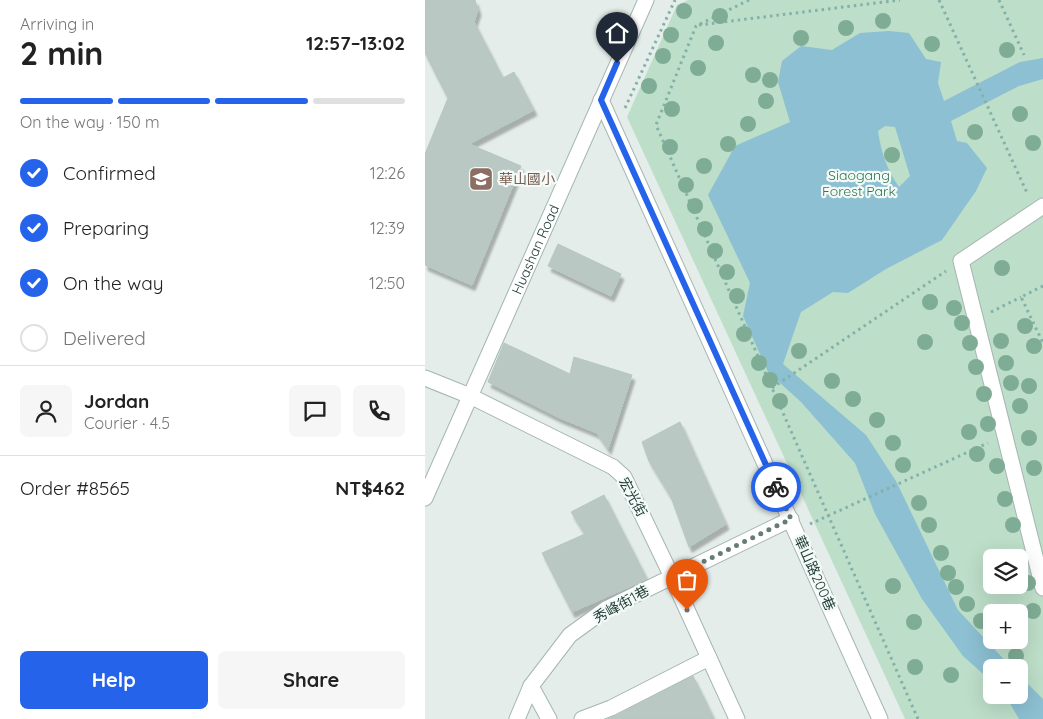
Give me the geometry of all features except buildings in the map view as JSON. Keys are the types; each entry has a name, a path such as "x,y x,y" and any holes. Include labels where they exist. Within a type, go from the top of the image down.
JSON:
{"street":[{"name":"Huashan Road","path":"425,498 645,0"},
{"name":"華山路200巷","path":"601,100 880,719"},
{"path":"1039,208 961,261 1043,588"},
{"name":"宏光街","path":"425,378 470,396 613,467 624,477 737,719"},
{"name":"秀峰街1巷","path":"517,719 531,686 570,635 606,609 672,577 794,525"},
{"path":"583,719 613,713 709,658"},
{"path":"531,686 549,719"}],"path":[{"path":"622,113 675,0"},
{"path":"749,0 695,26 656,125 918,719"},
{"path":"695,26 900,0"},
{"path":"939,0 1039,208"},
{"path":"999,0 1024,55"},
{"path":"772,388 961,261"},
{"path":"976,319 1043,286"},
{"path":"1021,297 1043,343"},
{"path":"794,525 829,516 1005,435"}],"green space":[{"name":"Siaogang Forest Park","path":"688,0 1043,0 1043,719 905,719 627,117 677,5"}],"water":[{"path":"889,31 909,33 926,59 941,62 938,83 944,101 1020,62 1043,58 1043,79 1019,86 951,121 957,141 967,143 987,168 976,191 942,240 886,269 848,293 833,292 801,312 783,364 866,435 896,481 958,610 983,637 983,649 994,649 1004,659 983,659 983,674 963,656 922,599 875,514 855,463 801,402 768,372 743,316 750,283 708,195 735,146 790,122 778,82 782,61 801,46 832,50 860,33","holes":["885,126 895,127 910,176 899,187 891,174 885,160 878,131"]},
{"path":"1028,684 1043,699 1043,719 1019,719 1010,704 1028,704"}],"way so far":[{"path":"687,610 672,577 791,519 776,487"}],"place":[{"name":"華山國小","path":"481,179"}],"route":[{"path":"617,63 601,100 776,487"}]}
